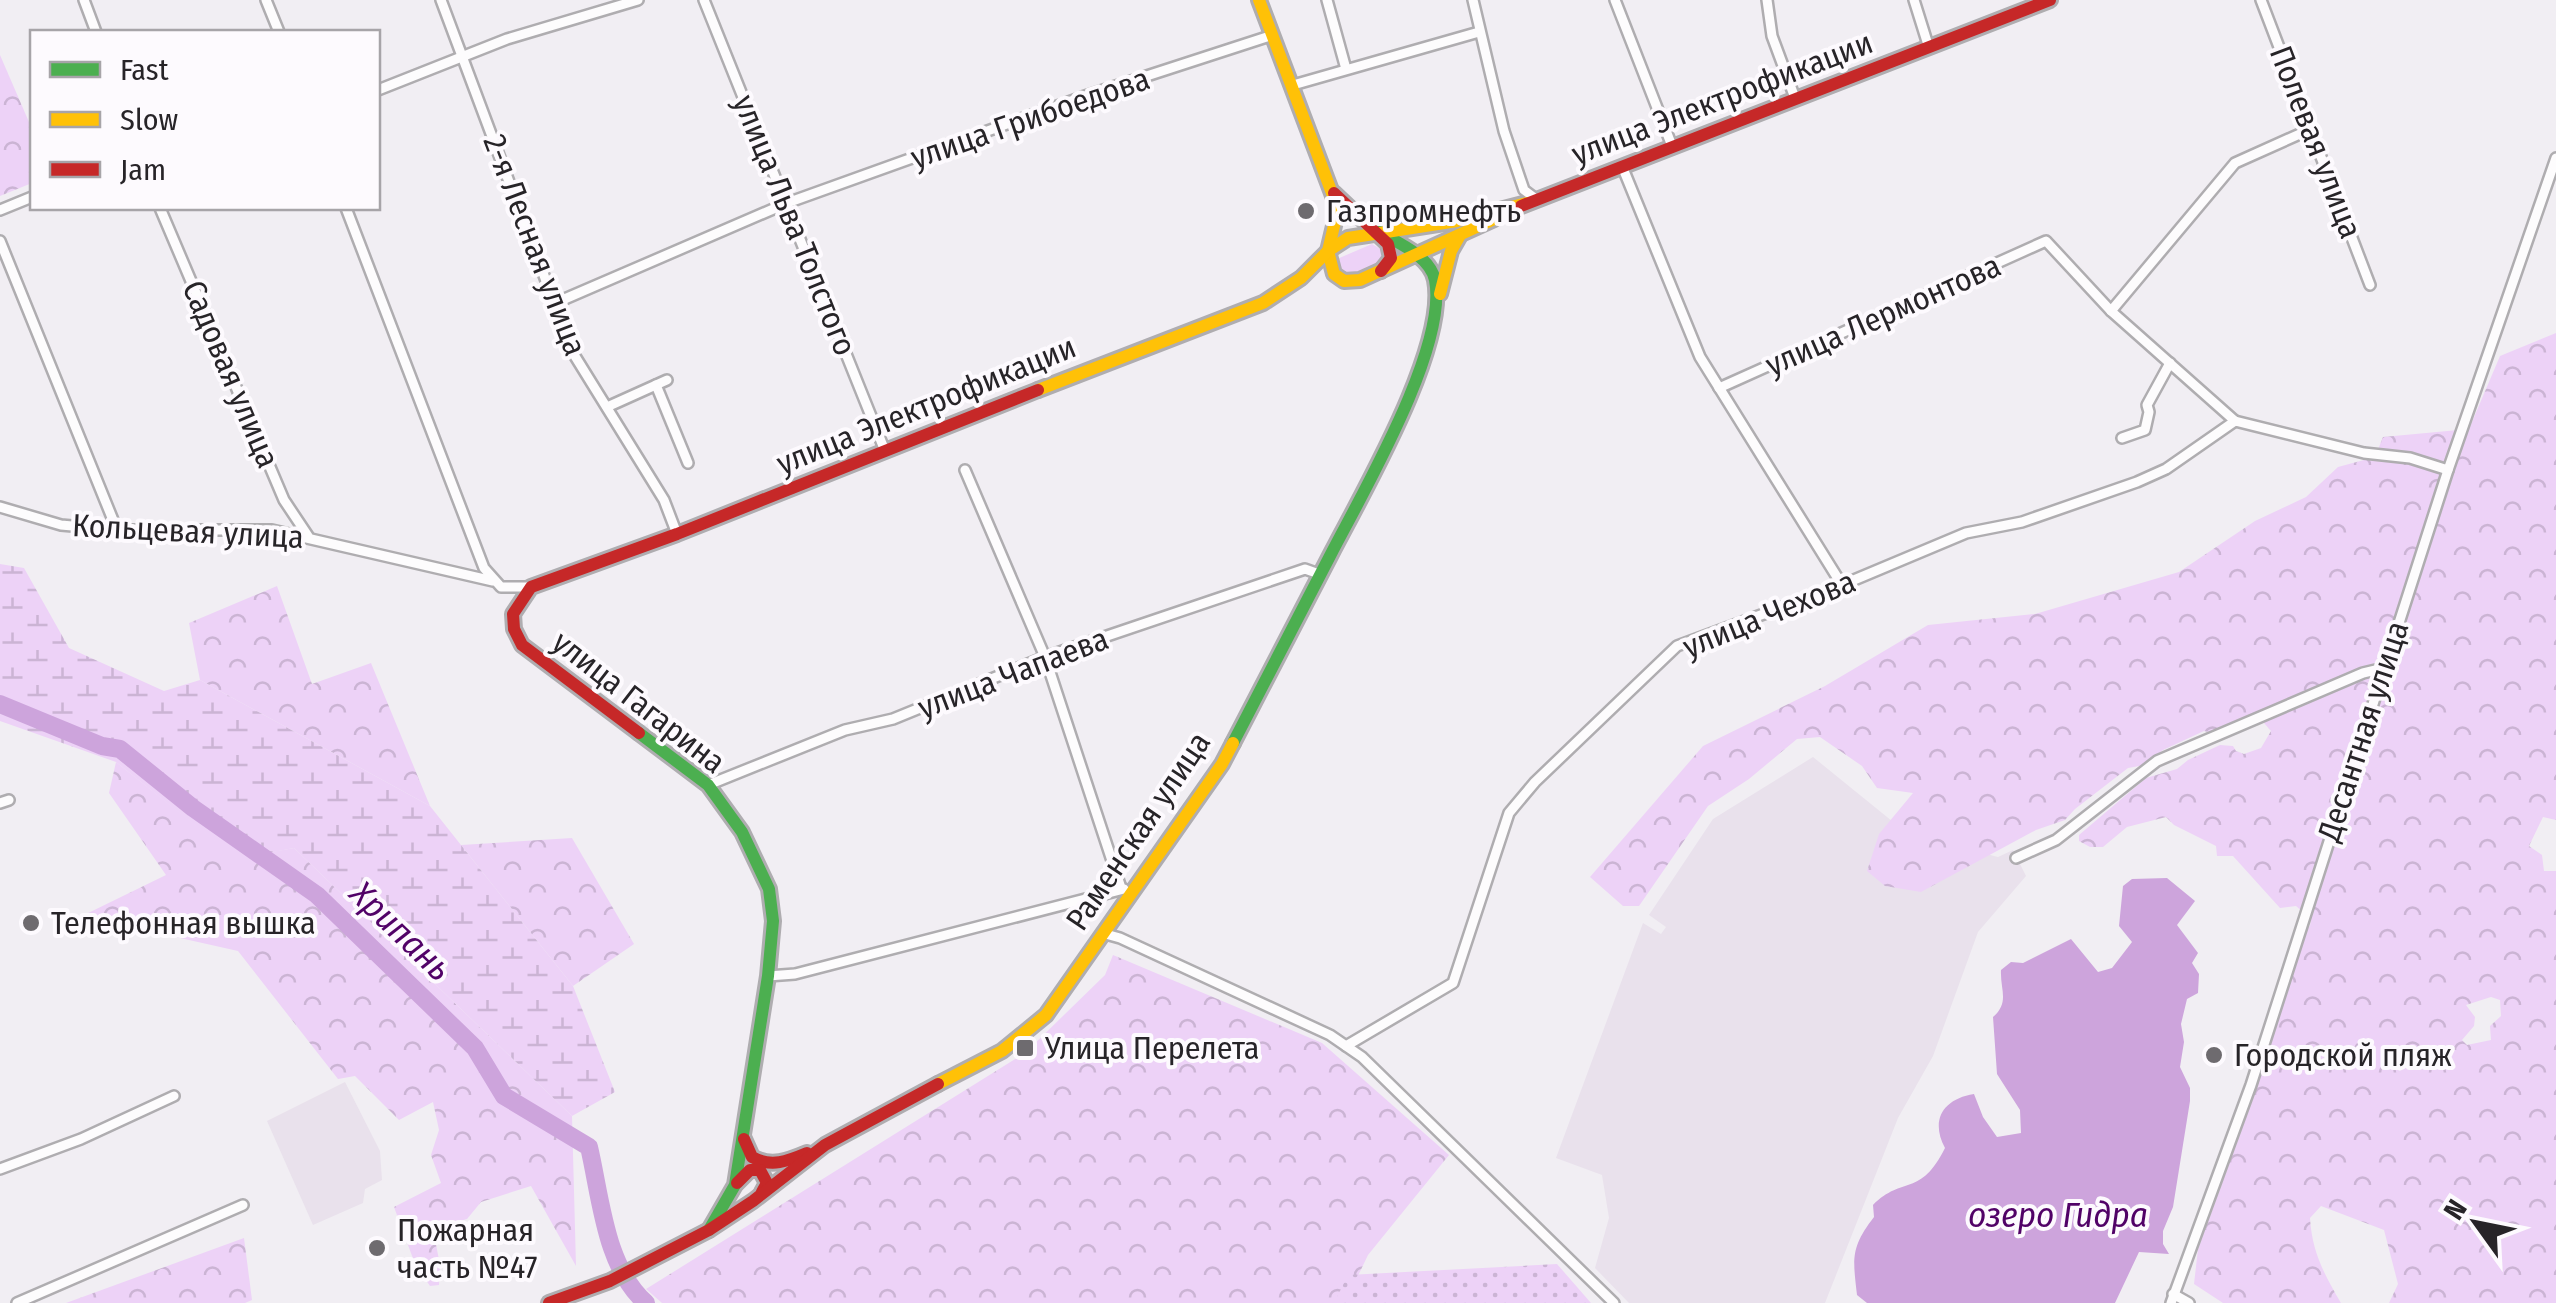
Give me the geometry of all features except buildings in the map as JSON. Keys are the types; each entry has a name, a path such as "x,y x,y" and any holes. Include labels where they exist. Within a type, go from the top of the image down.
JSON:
{"main road":[{"path":"1258,0 1332,192 1338,213 1328,251 1330,266 1344,281 1380,273 1531,201"},
{"name":"улица Электрофикации","path":"1531,201 2050,0"},
{"path":"1332,192 1377,232 1391,250 1391,258 1380,273"},
{"path":"1328,251 1348,238 1457,221 1531,201"},
{"path":"1377,232 1400,241 1418,256"},
{"path":"1435,316 1450,251 1460,236"},
{"name":"улица Электрофикации","path":"531,588 1263,303 1301,278 1328,251"},
{"name":"Раменская улица","path":"549,1303 610,1281 709,1230 825,1146 1002,1051 1046,1014 1102,934 1126,889 1222,764 1402,413 1424,358 1435,316 1435,278 1418,256"},
{"name":"улица Гагарина","path":"531,588 520,598 511,618 512,630 522,645 708,785 742,832 769,889 773,921 768,976 735,1185 709,1230"},
{"path":"743,1136 752,1157 766,1164 784,1162 825,1146"},
{"path":"735,1185 750,1170 760,1170 765,1175 765,1189 753,1201"}],"street":[{"path":"84,0 95,30"},
{"path":"266,0 278,30"},
{"name":"2-я Лесная улица","path":"441,0 573,353 664,500 677,534"},
{"path":"380,89 507,40 638,0"},
{"name":"улица Льва Толстого","path":"704,0 885,451"},
{"path":"1327,0 1346,70"},
{"path":"1473,0 1504,131 1531,201"},
{"path":"1766,0 1772,36 1794,98"},
{"path":"1914,0 1929,48"},
{"name":"Полевая улица","path":"2261,0 2370,286"},
{"path":"1618,1 1672,146"},
{"path":"1293,85 1479,32"},
{"name":"улица Грибоедова","path":"553,304 787,203 1082,97 1273,35"},
{"path":"2311,129 2235,163 2110,311 2234,420 2364,453 2410,458 2448,470"},
{"name":"Десантная улица","path":"2172,1299 2250,1084 2448,470 2556,158"},
{"path":"1622,166 1693,342 1842,586"},
{"path":"0,210 30,198"},
{"name":"Садовая улица","path":"161,210 284,500 308,536"},
{"path":"347,210 480,558 492,581 501,587 531,588"},
{"path":"0,241 117,530"},
{"name":"улица Лермонтова","path":"1719,388 2046,241 2110,311"},
{"path":"2122,438 2145,430 2149,412 2146,405 2170,363"},
{"path":"607,407 667,380"},
{"path":"656,386 688,463"},
{"name":"улица Чехова","path":"1346,1046 1453,983 1509,813 1534,782 1676,646 1842,586 1966,534 2022,522 2137,482 2166,469 2234,420"},
{"path":"768,976 795,974 1126,889 1045,657 965,470"},
{"name":"Кольцевая улица","path":"0,507 61,525 117,530 272,530 492,581"},
{"name":"улица Чапаева","path":"708,785 845,730 893,719 1045,657 1304,569 1319,574"},
{"path":"2016,858 2056,840 2157,762 2362,673 2384,668"},
{"path":"1102,934 1120,938 1330,1035 1362,1057 1614,1303"},
{"path":"0,1170 81,1139 174,1096"},
{"path":"17,1303 243,1205"},
{"path":"2172,1299 2189,1303"}],"shaded area":[{"path":"1813,757 1908,834 1998,857 2013,850 2026,876 1978,932 1933,1056 1898,1118 1825,1303 1629,1303 1595,1268 1609,1218 1602,1175 1556,1158 1643,923 1661,934 1666,927 1649,915 1713,819"},
{"path":"345,1082 380,1151 382,1180 365,1189 363,1203 313,1225 267,1121"}],"green space":[{"path":"0,55 30,124 30,184 0,196"},
{"path":"1372,244 1382,250 1378,268 1351,278 1339,273 1337,259"},
{"path":"2556,333 2556,820 2543,817 2529,846 2542,855 2544,871 2556,871 2556,1303 2389,1303 2398,1284 2384,1230 2321,1206 2310,1218 2313,1242 2341,1303 2223,1303 2194,1284 2198,1249 2256,1090 2304,929 2310,926 2311,919 2296,906 2280,908 2233,856 2217,856 2216,846 2166,817 2127,827 2103,847 2090,847 2079,841 2079,835 2146,778 2177,769 2220,745 2233,746 2244,754 2261,748 2271,731 2264,723 2266,719 2250,721 2220,735 2204,731 2163,750 2145,765 2128,768 2065,820 2036,830 1921,892 1885,886 1867,871 1879,834 1913,793 1877,788 1862,766 1820,737 1797,739 1749,779 1708,806 1639,906 1623,906 1590,877 1703,746 1825,686 1928,625 2035,614 2179,572 2255,521 2306,497 2338,467 2375,457 2383,437 2469,429 2500,356","holes":["2491,997 2500,1000 2501,1016 2490,1026 2491,1040 2467,1045 2462,1040 2474,1026 2475,1017 2466,1005"]},
{"path":"0,564 24,568 69,648 164,691 200,680 430,806 573,986 615,1092 572,1116 294,848 237,859 116,762 0,721"},
{"path":"277,586 312,684 371,663 430,806 200,680 189,623"},
{"path":"116,762 237,858 294,848 572,1116 576,1266 531,1186 481,1202 467,1219 433,1229 440,1265 439,1285 430,1286 415,1264 394,1207 441,1183 431,1155 439,1130 433,1102 399,1120 355,1076 338,1079 238,951 82,916 166,875 109,793"},
{"path":"572,838 634,944 573,986 461,845"},
{"path":"1113,955 1322,1043 1449,1155 1368,1255 1345,1303 662,1303 646,1289 1025,1053 1105,975"},
{"path":"244,1238 252,1300 245,1303 66,1303"},
{"path":"1557,1264 1591,1303 1334,1303 1348,1275"}],"water":[{"name":"озеро Гидра","path":"2167,878 2195,901 2177,925 2198,953 2192,963 2199,974 2198,993 2187,999 2181,1024 2184,1042 2180,1067 2190,1088 2190,1101 2173,1207 2163,1231 2163,1244 2169,1254 2139,1252 2115,1303 1867,1303 1857,1295 1854,1263 1857,1246 1874,1217 1873,1205 1893,1190 1919,1180 1936,1164 1945,1148 1939,1120 1947,1106 1974,1094 1997,1137 2021,1133 2020,1110 1997,1074 1993,1017 2003,1001 2001,970 2011,962 2023,963 2071,939 2098,972 2112,968 2132,942 2119,926 2123,886 2132,879"}],"waterway":[{"name":"Хрипань","path":"0,704 102,746 120,749 193,808 317,895 475,1048 504,1096 589,1147 613,1251 621,1271 646,1303"}],"traffic: fast":[{"path":"1233,743 1381,458 1429,342 1436,308 1432,271 1412,251 1379,232"},
{"path":"639,733 708,785 742,832 769,889 773,921 768,976 735,1185 709,1230"}],"traffic: slow":[{"path":"1259,0 1338,209 1328,251 1334,274 1344,281 1360,280 1494,219"},
{"path":"1038,390 1263,303 1301,278 1328,251 1348,238 1457,221 1527,203"},
{"path":"1440,294 1451,251 1459,237"},
{"path":"938,1084 1002,1051 1046,1015 1233,743"}],"traffic: jam":[{"path":"1521,206 2050,0"},
{"path":"1334,193 1388,244 1391,258 1381,271"},
{"path":"639,733 522,645 514,629 513,614 531,587 677,534 1038,390"},
{"path":"549,1303 610,1281 709,1230 825,1145 938,1084"},
{"path":"744,1139 752,1157 766,1162 786,1161 807,1153"},
{"path":"737,1183 750,1170 760,1170 767,1183 762,1192"}],"place":[{"name":"Газпромнефть","path":"1306,211"},
{"name":"Телефонная вышка","path":"31,923"},
{"name":"Улица Перелета","path":"1025,1048"},
{"name":"Городской пляж","path":"2214,1055"},
{"name":"Пожарная часть №47","path":"377,1248"}]}
